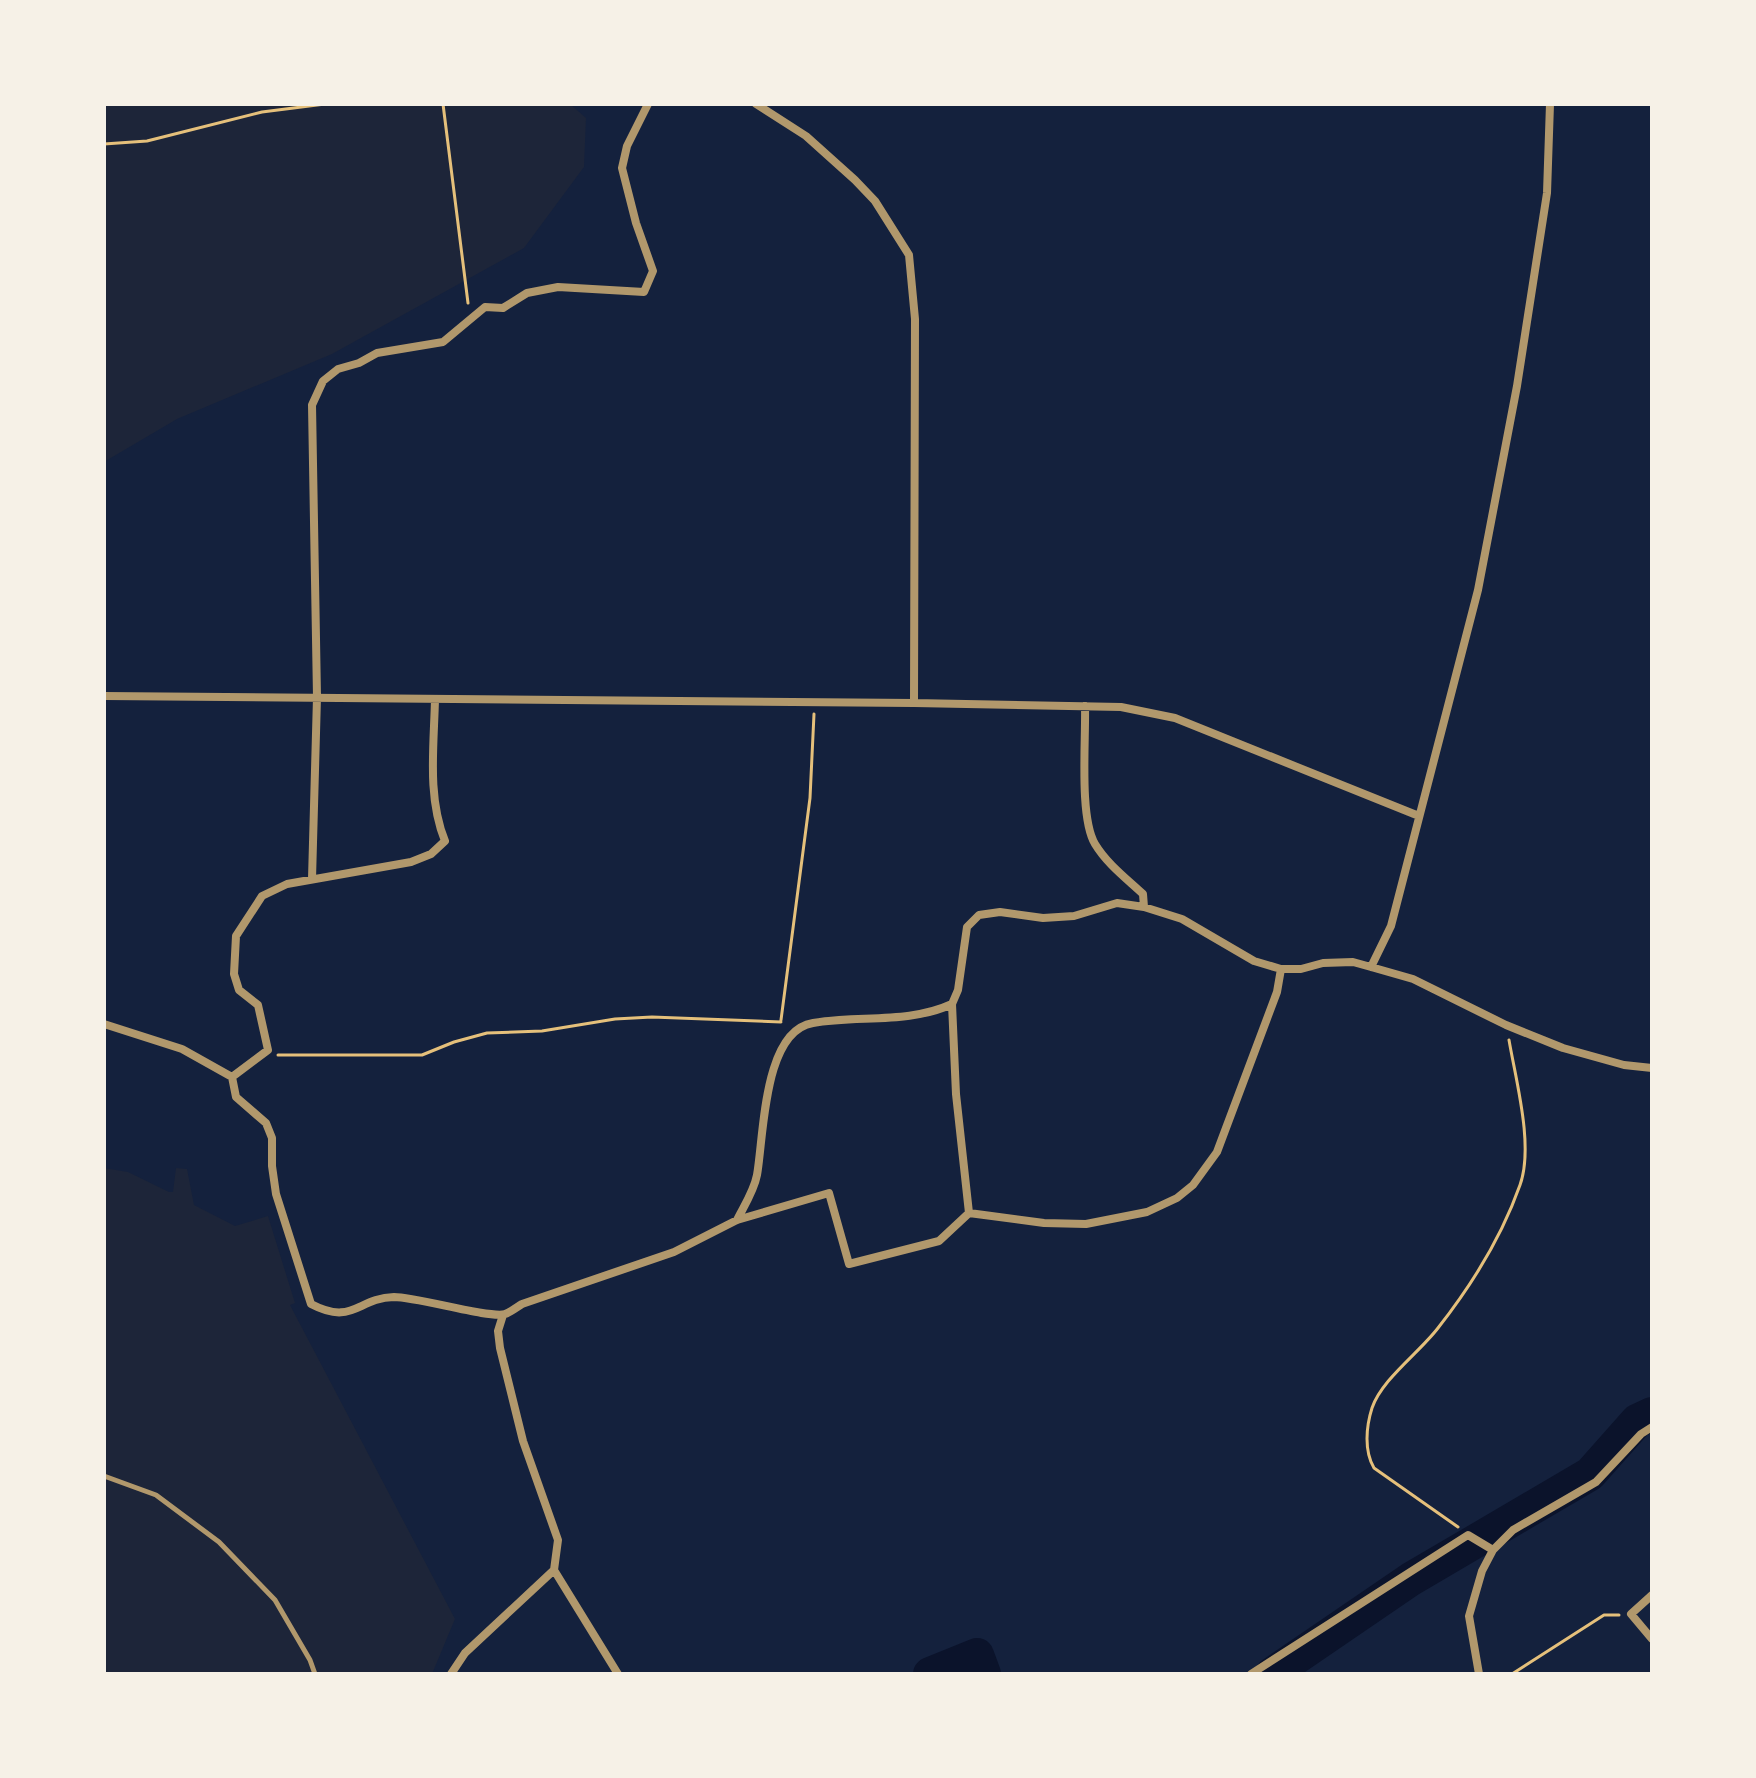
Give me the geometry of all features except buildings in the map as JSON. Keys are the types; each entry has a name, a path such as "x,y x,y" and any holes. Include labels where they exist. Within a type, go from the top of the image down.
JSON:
{"street":[{"path":"312,879 317,697 312,405 323,381 338,369 359,363 377,353 443,342 485,307 503,308 527,293 558,287 644,292 653,271 636,223 622,168 627,146 648,104"},
{"path":"756,104 806,136 855,180 875,201 909,255 915,319 914,703"},
{"path":"1371,967 1391,926 1478,590 1517,386 1547,193 1550,104"},
{"path":"104,696 1121,707 1175,718 1419,816"},
{"path":"232,1077 268,1050 258,1005 239,990 234,974 236,936 262,896 287,884 411,862 431,854 445,841 437,823 434,796 435,699"},
{"path":"1085,706 1086,817 1093,841 1106,859 1143,894 1144,907"},
{"path":"969,1213 956,1094 952,1004 958,990 967,927 979,915 1000,912 1058,917 1074,916 1117,903 1144,907 1182,919 1254,961 1281,969 1353,962 1413,979 1506,1025 1563,1048 1624,1065 1652,1068"},
{"path":"969,1213 1044,1223 1086,1224 1147,1212 1177,1198 1193,1185 1217,1152 1277,992 1281,969"},
{"path":"737,1220 756,1178 771,1081 780,1051 791,1035 809,1023 932,1013 952,1004"},
{"path":"104,1024 182,1049 232,1077 236,1097 266,1123 272,1138 276,1194 311,1304 324,1311 347,1313 392,1297 503,1315 522,1304 674,1252 737,1220 829,1193 849,1264 939,1241 969,1213"},
{"path":"503,1315 498,1331 500,1348 523,1441 558,1540 554,1570 618,1674"},
{"path":"1479,1674 1469,1616 1482,1571 1493,1550 1513,1530 1596,1482 1641,1434 1652,1427"},
{"path":"1251,1674 1468,1535 1493,1550"},
{"path":"451,1674 465,1653 554,1570"},
{"path":"1652,1595 1631,1614 1652,1639"}],"lane":[{"path":"104,1476 156,1495 219,1542 275,1600 315,1674"}],"path":[{"path":"104,144 147,141 262,112 325,104"},
{"path":"443,104 470,318"},
{"path":"791,1035 781,1022 810,798 814,702"},
{"path":"268,1050 277,1055 422,1055 487,1033 542,1031 615,1019 680,1017 781,1022"},
{"path":"1468,1535 1374,1468 1368,1458 1367,1440 1372,1408 1380,1393 1439,1327 1481,1267 1520,1186 1524,1149 1506,1025"},
{"path":"1512,1674 1604,1615 1631,1614"}],"shaded area":[{"path":"104,104 570,104 586,118 584,167 524,248 332,354 177,419 104,462"},
{"path":"104,1168 128,1172 169,1192 173,1192 176,1168 187,1169 194,1205 235,1226 268,1216 295,1303 290,1305 455,1619 432,1674 104,1674"}],"waterway":[{"path":"1272,1674 1411,1579 1590,1474 1637,1421 1652,1414"},
{"path":"930,1674 977,1655 984,1674"}]}
